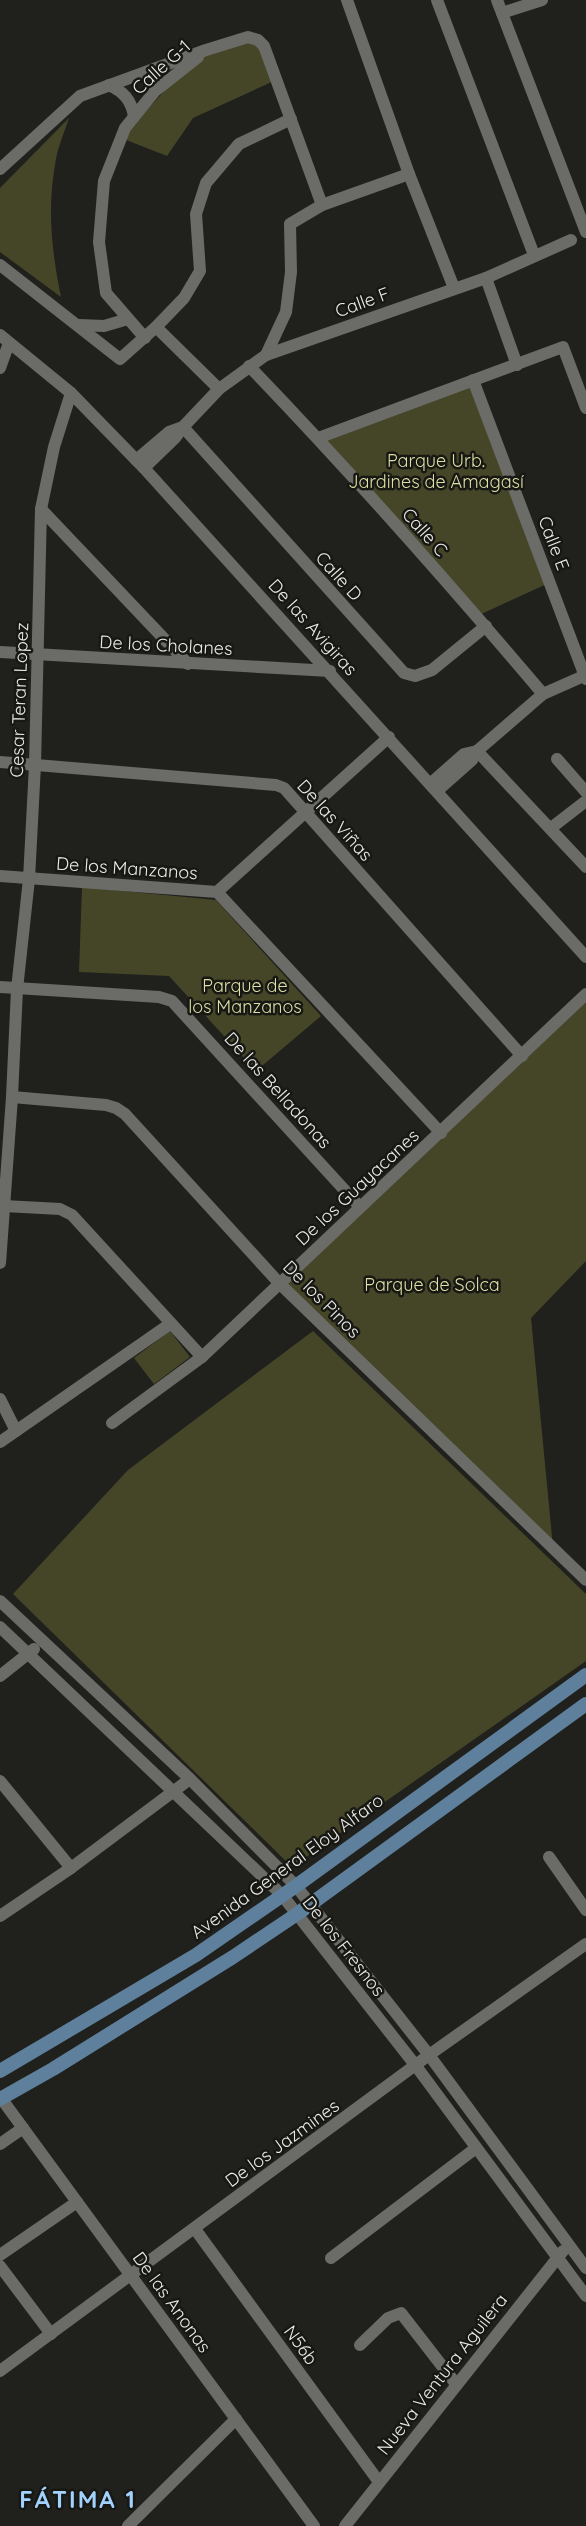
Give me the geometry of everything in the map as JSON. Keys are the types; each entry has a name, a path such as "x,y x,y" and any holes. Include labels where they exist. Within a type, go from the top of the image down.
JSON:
{"main road":[{"name":"Avenida General Eloy Alfaro","path":"0,2071 196,1955 296,1886 586,1675"},
{"path":"1,2098 64,2062 297,1914 586,1704"}],"street":[{"path":"347,0 409,174 454,288"},
{"path":"437,0 534,255"},
{"path":"497,0 586,232"},
{"path":"502,13 542,0"},
{"path":"0,169 80,96 248,37 258,40 264,46 322,205"},
{"name":"Calle G-1","path":"145,338 106,293 99,243 104,181 125,128 134,116 155,91 206,50"},
{"path":"109,85 123,91 132,104 134,116"},
{"path":"0,265 120,359 184,298 200,271 195,214 206,183 239,144 291,119"},
{"path":"266,355 286,312 291,272 290,224 322,205 409,174"},
{"name":"Calle F","path":"140,464 175,439 183,426 219,389 266,355 485,278 571,240"},
{"path":"485,278 517,365"},
{"path":"79,326 104,326 128,318"},
{"path":"156,327 219,389"},
{"path":"0,368 5,339"},
{"name":"De las Avigiras","path":"5,339 71,393 140,464 586,957"},
{"path":"318,438 563,347 586,408"},
{"name":"Calle C","path":"249,366 318,438 543,694"},
{"name":"Calle E","path":"473,380 586,676"},
{"name":"Cesar Teran Lopez","path":"0,1262 17,989 29,879 36,765 41,509 54,447 71,393"},
{"name":"Calle D","path":"183,426 404,673 415,676 432,670 486,626"},
{"path":"41,509 188,664"},
{"name":"De los Cholanes","path":"0,652 330,671"},
{"path":"434,787 464,754 477,751 543,694 586,676"},
{"path":"217,892 389,737"},
{"path":"477,751 586,867"},
{"path":"557,759 586,792"},
{"name":"De las Viñas","path":"0,762 276,785 284,788 522,1056"},
{"path":"551,828 586,801"},
{"name":"De los Manzanos","path":"0,876 217,892 441,1133"},
{"name":"De las Belladonas","path":"0,987 159,997 172,1001 360,1207"},
{"name":"De los Guayacanes","path":"112,1423 202,1357 586,994"},
{"name":"De los Pinos","path":"12,1097 106,1105 125,1114 280,1284 586,1580"},
{"path":"4,1206 60,1209 72,1215 202,1357"},
{"path":"0,1442 170,1324"},
{"path":"0,1399 16,1431"},
{"name":"De los Fresnos","path":"0,1601 190,1779 296,1886 429,2055 586,2268"},
{"name":"De los Fresnos","path":"0,1627 282,1895 416,2066 586,2296"},
{"path":"0,1676 43,1642"},
{"path":"0,1916 71,1868 190,1779"},
{"path":"0,1781 71,1868"},
{"path":"549,1857 586,1910"},
{"name":"De los Jazmines","path":"0,2371 429,2055 586,1944"},
{"name":"De las Anonas","path":"1,2098 314,2526"},
{"path":"0,2144 23,2127"},
{"path":"331,2258 476,2148"},
{"path":"0,2255 77,2202"},
{"name":"N56b","path":"195,2229 379,2482"},
{"name":"Nueva Ventura Aguilera","path":"345,2526 568,2245"},
{"path":"0,2266 51,2334"},
{"path":"360,2345 388,2318 401,2313 456,2384"},
{"path":"128,2526 236,2419"}],"green space":[{"path":"235,35 262,45 276,80 193,118 167,156 121,138 205,47"},
{"path":"69,118 56,159 51,198 53,248 61,297 0,252 0,188"},
{"name":"Parque Urb. Jardines de Amagasí","path":"473,380 551,582 477,616 318,438"},
{"name":"Parque de los Manzanos","path":"82,887 216,900 321,1016 256,1071 169,976 79,972"},
{"name":"Parque de Solca","path":"586,993 586,1261 531,1318 553,1547 280,1284"},
{"path":"170,1331 190,1357 154,1384 134,1358"},
{"path":"313,1331 586,1594 586,1661 292,1867 13,1594 128,1470"}],"district":[{"name":"FÁTIMA 1","path":"78,2499"}]}
